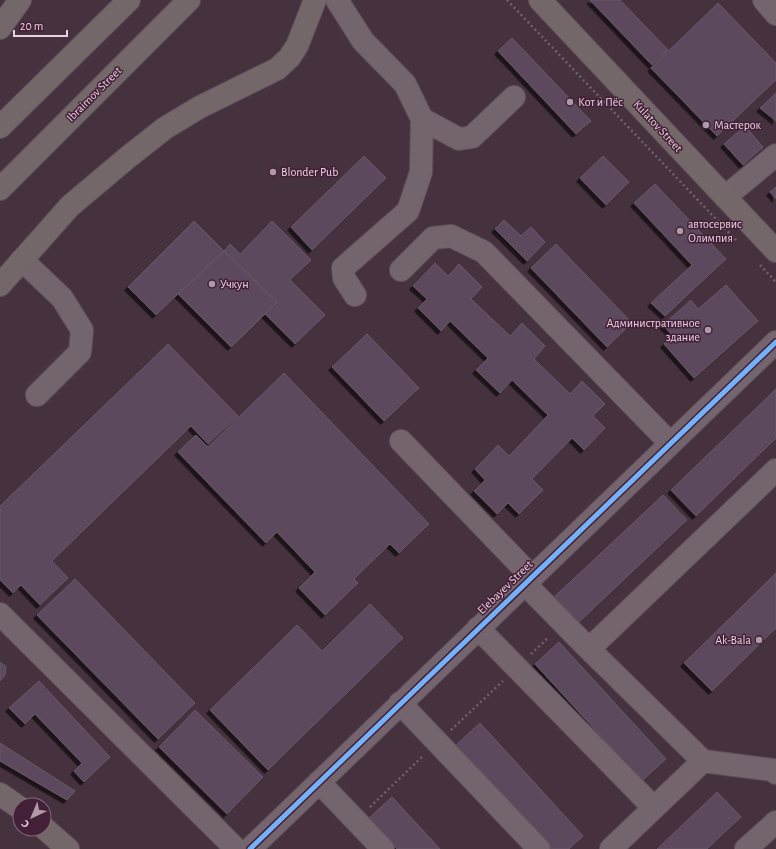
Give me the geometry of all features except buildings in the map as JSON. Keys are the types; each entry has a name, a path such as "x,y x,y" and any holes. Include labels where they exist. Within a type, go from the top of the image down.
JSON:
{"main road":[{"path":"0,28 20,0"},
{"path":"0,127 129,0"},
{"name":"Ibraimov Street","path":"0,189 189,0"},
{"path":"301,0 304,14 301,34"},
{"path":"0,285 70,206 165,128 200,108 277,69 297,46 316,0"},
{"name":"Kulatov Street","path":"540,0 725,197 768,258"},
{"path":"0,794 12,802"},
{"path":"52,835 68,849"}],"street":[{"path":"337,0 363,41 405,84 422,119 421,172 408,211 343,268 344,278 355,295"},
{"path":"764,0 776,14"},
{"path":"422,119 459,139 472,137 514,97"},
{"path":"725,197 776,155"},
{"path":"401,270 433,238 451,236 484,252 670,443"},
{"path":"22,260 62,298 82,330 80,352 37,395"},
{"name":"Elebayev Street","path":"250,849 478,628 532,584 670,443 776,342"},
{"path":"401,441 532,584 563,624 703,762 773,770 776,773"},
{"path":"589,649 776,470"},
{"path":"0,614 236,849"},
{"path":"478,628 654,808"},
{"path":"400,703 539,849"},
{"path":"611,849 703,762"},
{"path":"319,782 383,849"},
{"path":"746,849 776,822"}],"path":[{"path":"507,0 738,242"},
{"path":"768,258 776,282"},
{"path":"356,820 563,624"}],"cycle path":[{"path":"250,849 776,342"}],"place":[{"name":"Кот и Пёс","path":"570,102"},
{"name":"Мастерок","path":"706,125"},
{"name":"Blonder Pub","path":"273,172"},
{"name":"автосервис Олимпия","path":"680,231"},
{"name":"Учкун","path":"212,284"},
{"name":"Административное здание","path":"708,330"},
{"name":"Ak-Bala","path":"759,640"}]}
